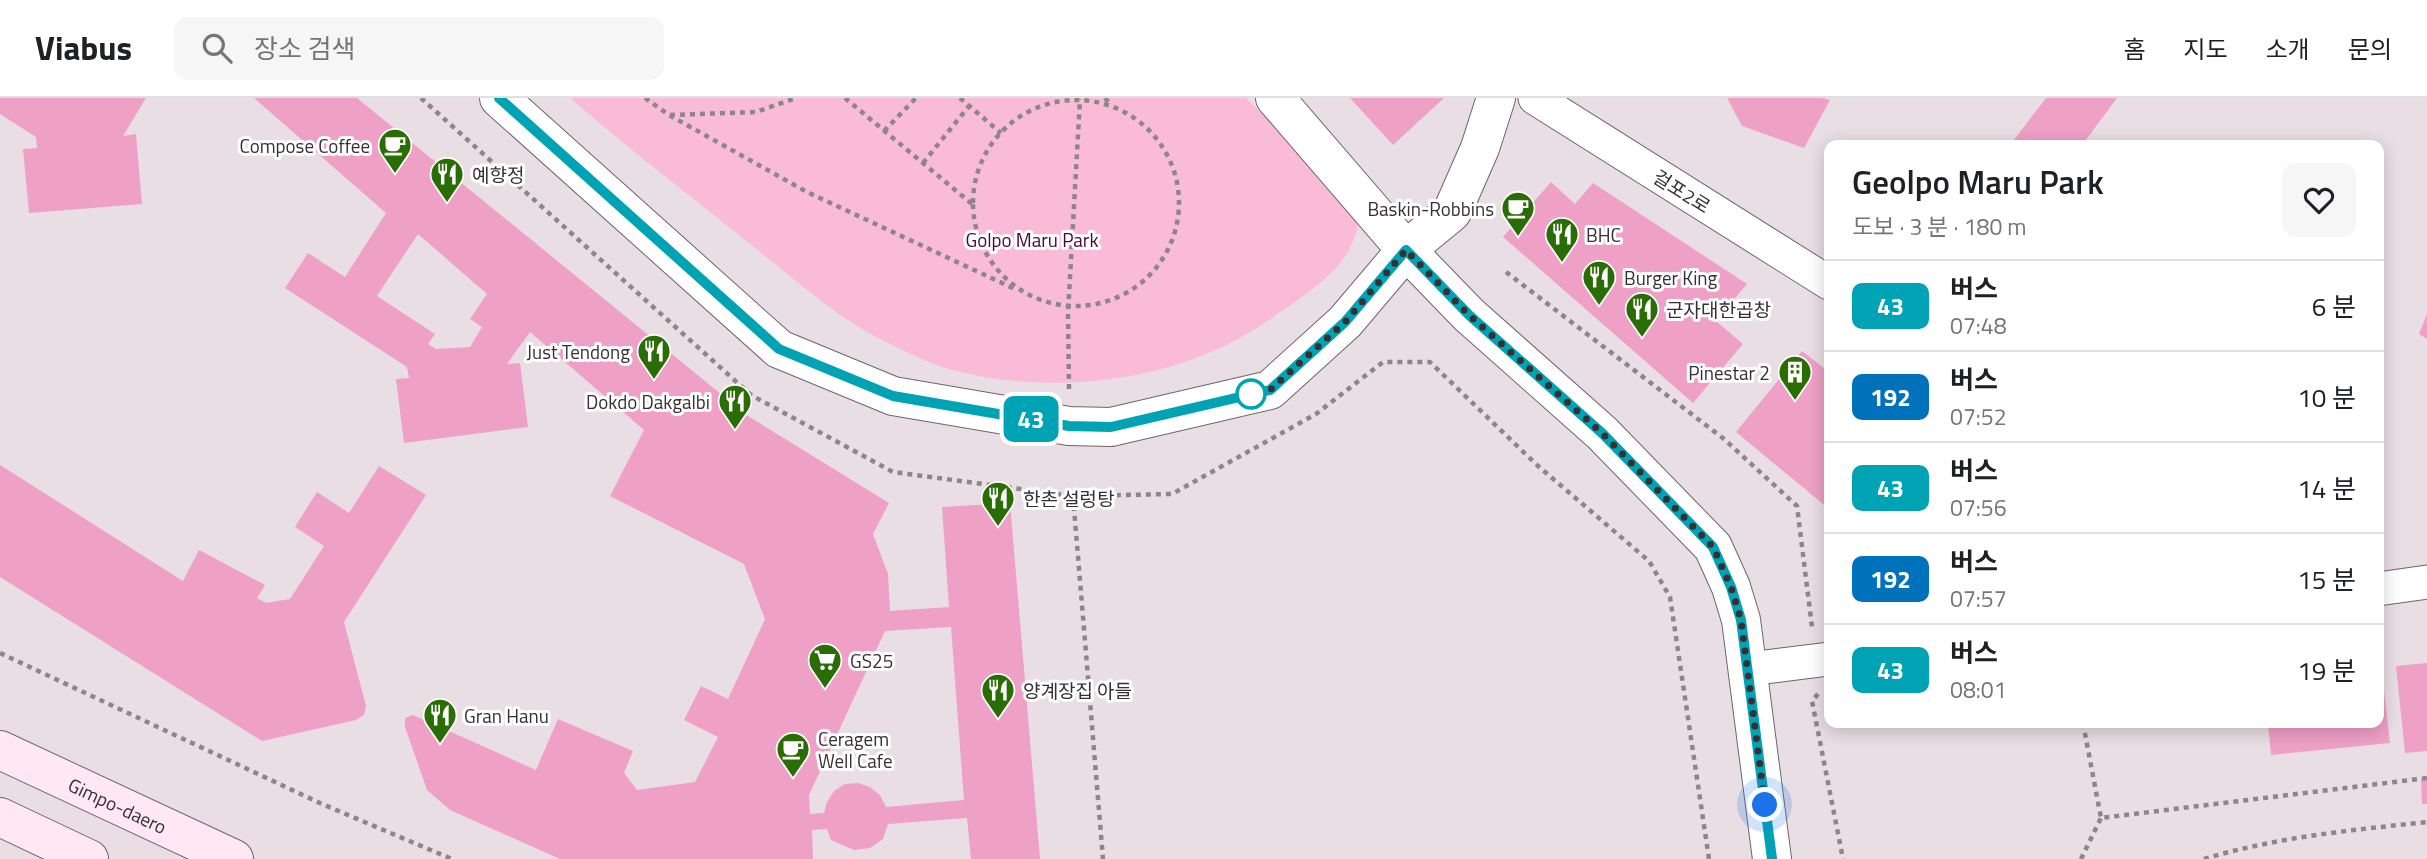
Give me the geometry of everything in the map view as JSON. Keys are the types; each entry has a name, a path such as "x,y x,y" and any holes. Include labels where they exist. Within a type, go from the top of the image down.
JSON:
{"main road":[{"name":"Gimpo-daero","path":"0,750 234,859"},
{"path":"0,817 89,859"}],"street":[{"path":"499,98 779,349 893,396 1069,426 1111,427 1270,390 1345,322 1406,250 1452,212 1480,148 1496,98"},
{"path":"1276,98 1406,250 1469,315 1602,433 1713,547 1731,587 1741,620 1772,859"},
{"name":"걸포2로","path":"1535,98 1824,281"},
{"path":"2384,588 2427,582"},
{"path":"1749,669 1824,645"}],"path":[{"path":"645,98 669,116 807,192 1034,298 1069,306 1101,303 1132,291 1156,269 1175,230 1180,208 1176,176 1163,146 1140,122 1112,106 1080,99 1044,104 1013,121 988,147 975,180 973,204 973,216 983,250 1004,279 1034,298"},
{"path":"669,116 756,112 796,98"},
{"path":"845,98 973,204"},
{"path":"884,131 916,98"},
{"path":"960,98 1001,133"},
{"path":"1105,98 1112,106"},
{"path":"1069,390 1069,306 1080,99"},
{"path":"923,163 970,106"},
{"path":"1506,272 1724,439 1797,506 1811,626 1824,645"},
{"path":"1103,859 1073,496 1172,494 1316,415 1383,362 1430,362 1538,466 1649,561 1670,597 1709,859"},
{"path":"0,653 322,804 452,859"},
{"path":"1820,692 1812,701 1843,859"},
{"path":"2081,859 2101,818 2085,728"},
{"path":"2101,818 2427,778"},
{"path":"2204,859 2247,846 2339,831 2427,822"}],"green space":[{"name":"Golpo Maru Park","path":"570,98 1246,98 1354,202 1358,226 1344,257 1311,291 1237,340 1199,357 1159,370 1118,378 1034,382 992,378 952,370 926,361 867,332 833,310"}],"building":[{"path":"0,98 146,98 123,136 136,134 142,204 29,213 23,149 37,148 36,137 0,114"},
{"path":"254,98 357,98 748,416 889,503 873,534 888,574 890,611 949,607 942,507 1010,503 1040,859 971,859 967,818 888,824 883,839 870,848 854,850 831,840 827,829 812,830 813,859 560,859 450,810 427,790 405,727 405,718 413,715 536,770 558,719 633,751 624,773 637,790 695,782 718,737 684,720 701,686 728,699 765,619 744,564 610,496 644,430 530,332 507,364 520,363 528,427 404,443 396,379 409,378 407,367 285,288 308,253 345,277 386,213","holes":["418,234 487,294 470,319 482,327 470,347 436,349 428,344 435,334 377,296","951,627 964,800 886,807 880,795 870,787 858,783 845,784 834,791 824,813 810,814 809,795 885,631"]},
{"path":"1350,98 1444,98 1393,145"},
{"path":"1727,98 1830,100 1804,148 1742,126"},
{"path":"2046,98 2117,98 2086,140 2014,140"},
{"path":"1551,182 1575,204 1593,183 1747,284 1716,321 1743,344 1693,403 1503,237"},
{"path":"2427,314 2427,339 2419,334"},
{"name":"Pinestar 2","path":"1802,351 1824,368 1824,505 1736,432"},
{"path":"0,465 183,581 199,550 265,585 257,598 266,603 290,599 324,546 295,527 317,492 349,513 379,466 426,495 344,622 366,706 364,715 356,720 262,741 0,577"},
{"path":"2427,663 2427,751 2405,753 2396,666"},
{"path":"2384,690 2390,743 2271,755 2268,728 2384,728"},
{"path":"2421,779 2427,779 2427,804 2422,804"}],"bus line":[{"name":"43","path":"499,98 779,349 893,396 1069,426 1111,427 1270,390 1345,322 1406,250 1469,315 1602,433 1713,547 1731,587 1741,620 1772,859"}],"place":[{"name":"Compose Coffee","path":"395,175"},
{"name":"예향정","path":"447,204"},
{"name":"Baskin-Robbins","path":"1518,238"},
{"name":"BHC","path":"1562,264"},
{"name":"Burger King","path":"1599,307"},
{"name":"군자대한곱창","path":"1642,339"},
{"name":"Just Tendong","path":"654,381"},
{"name":"Pinestar 2","path":"1795,402"},
{"name":"Dokdo Dakgalbi","path":"735,431"},
{"name":"한촌 설렁탕","path":"998,528"},
{"name":"GS25","path":"825,690"},
{"name":"양계장집 아들","path":"998,720"},
{"name":"Gran Hanu","path":"440,745"},
{"name":"Ceragem Well Cafe","path":"793,779"}],"route":[{"path":"1251,394 1243,396 1270,390 1345,322 1406,250 1469,315 1602,433 1713,547 1731,587 1741,620 1765,805"}]}
